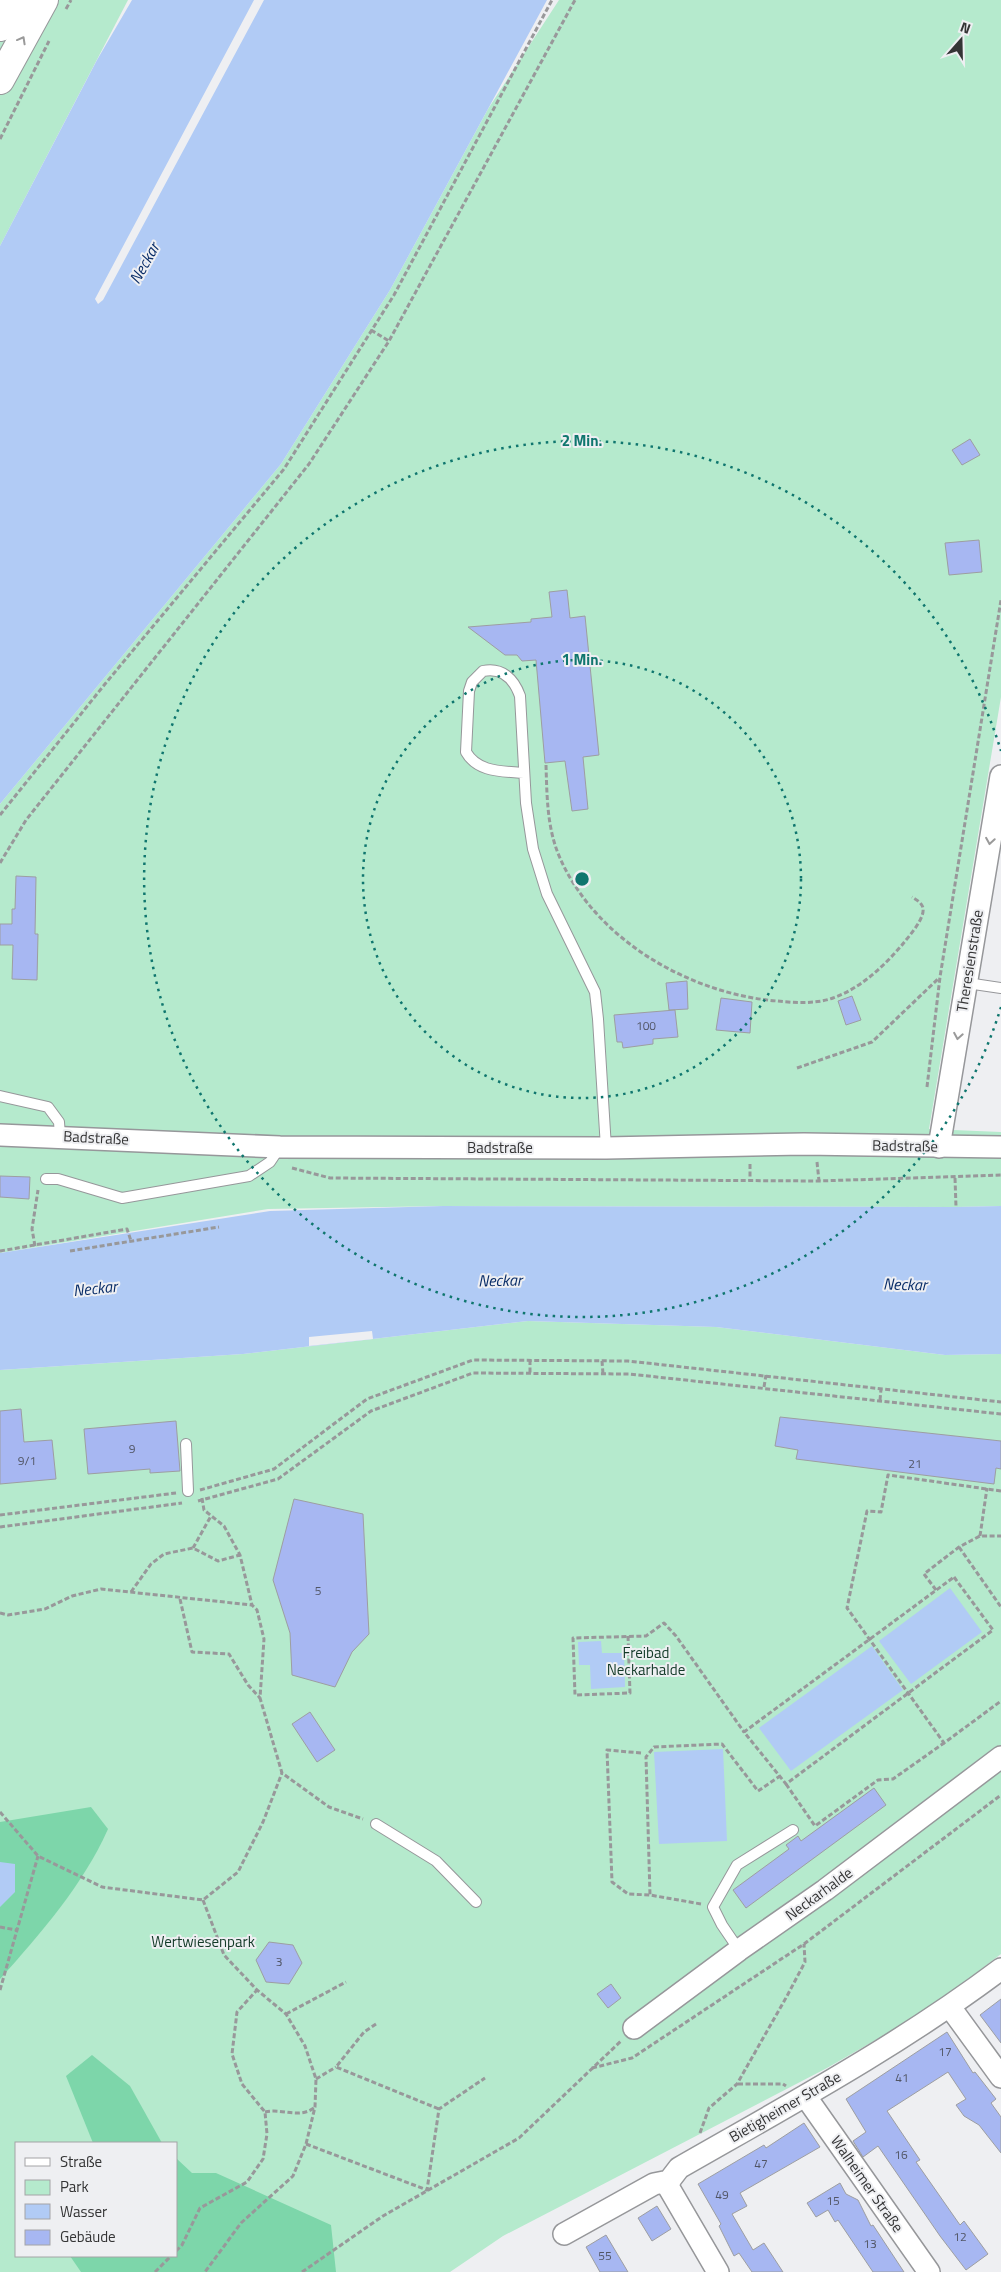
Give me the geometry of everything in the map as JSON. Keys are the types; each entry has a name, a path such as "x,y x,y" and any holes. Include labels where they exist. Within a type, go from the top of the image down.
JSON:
{"main road":[{"path":"0,27 15,0"},
{"path":"0,80 53,8"}],"street":[{"name":"Theresienstraße","path":"940,1147 1001,776"},
{"name":"Badstraße","path":"0,1135 60,1136 275,1155 795,1144 940,1147 1001,1145"},
{"name":"Neckarhalde","path":"634,2028 739,1950 825,1890 1001,1757"},
{"name":"Bietigheimer Straße","path":"564,2234 654,2184 669,2181 673,2173 802,2099 950,2007 1001,1969"},
{"path":"950,2007 1001,2077"},
{"name":"Walheimer Straße","path":"802,2099 929,2272"},
{"path":"669,2181 669,2188 718,2272"}],"lane":[{"path":"524,773 487,769 471,760 466,752 469,691 472,682 483,671 499,671 516,684 520,696 528,812 539,869 561,925 594,992 598,1019 606,1148"},
{"path":"966,983 1001,988"},
{"path":"0,1096 48,1107 59,1122 60,1136"},
{"path":"46,1179 58,1179 122,1198 249,1176 275,1155"},
{"path":"186,1444 188,1492"},
{"path":"376,1824 436,1861 476,1902"},
{"path":"739,1950 722,1925 714,1907 737,1865 793,1830"}],"path":[{"path":"53,8 71,0"},
{"path":"0,815 105,684 284,469 394,295 552,0"},
{"path":"0,863 26,820 308,464 388,341 575,0"},
{"path":"0,138 54,32"},
{"path":"371,330 388,341"},
{"path":"927,1088 940,978 1001,600"},
{"path":"546,766 549,817 553,839 561,860 589,905 612,930 664,966 723,992 747,998 790,1002 808,1002 833,998 858,985 884,966 906,940 923,916 921,904 912,897"},
{"path":"797,1068 872,1042 940,978"},
{"path":"275,1155 330,1178 623,1182 1001,1176"},
{"path":"955,1178 956,1208"},
{"path":"35,1246 32,1229 33,1212 37,1191 46,1179"},
{"path":"70,1251 220,1227"},
{"path":"0,1251 127,1229 131,1241"},
{"path":"0,1515 201,1490 274,1469 367,1399 473,1360 628,1361 1001,1402"},
{"path":"530,1360 530,1374"},
{"path":"602,1361 603,1374"},
{"path":"193,1501 278,1479 371,1411 473,1373 629,1374 764,1387 1001,1414"},
{"path":"764,1387 766,1375"},
{"path":"880,1400 882,1388"},
{"path":"944,1742 871,1638 847,1608 867,1510 881,1512 888,1475 1001,1491"},
{"path":"980,1536 987,1488"},
{"path":"201,1490 204,1510 224,1526 240,1555 252,1605"},
{"path":"0,1528 183,1503"},
{"path":"193,1548 211,1516"},
{"path":"936,1590 924,1574 959,1546 980,1536 1001,1536"},
{"path":"959,1546 1001,1607"},
{"path":"131,1592 151,1564 164,1554 193,1548 218,1561 240,1555"},
{"path":"744,1732 954,1577 993,1630 786,1784"},
{"path":"0,1613 8,1615 45,1609 72,1596 101,1589 180,1599 252,1605 258,1610 264,1639 260,1698 282,1773 328,1807 376,1824"},
{"path":"180,1599 192,1652 229,1654 248,1685 260,1698"},
{"path":"628,1636 630,1693 575,1695 573,1638 628,1636 646,1636 664,1623 676,1636 744,1732 780,1776 815,1826 878,1780 893,1779 1001,1702"},
{"path":"650,1895 646,1757 654,1747 722,1744 758,1791 780,1776"},
{"path":"641,1752 607,1750 612,1882 628,1894 650,1895 714,1907"},
{"path":"0,1812 38,1856 102,1887 203,1900 238,1872 263,1822 282,1773"},
{"path":"592,2068 632,2058 804,1944 1001,1795"},
{"path":"0,1990 38,1856"},
{"path":"203,1900 224,1955 257,1990 286,2014 305,2046 316,2079 315,2107 306,2144 293,2176 241,2223 205,2272"},
{"path":"0,1927 16,1930"},
{"path":"700,2156 699,2138 703,2121 709,2108 737,2084 805,1962 804,1944"},
{"path":"286,2014 346,1982"},
{"path":"178,2249 182,2245 200,2208 247,2182 263,2159 268,2134 265,2112 242,2084 232,2054 238,2012 257,1990"},
{"path":"316,2079 336,2067 364,2032 376,2024"},
{"path":"302,2272 383,2216 519,2138 634,2028"},
{"path":"336,2067 439,2109"},
{"path":"427,2190 439,2109 485,2078"},
{"path":"737,2084 783,2084 802,2099"},
{"path":"265,2112 277,2110 299,2115 306,2114 315,2107"},
{"path":"306,2144 427,2190"},
{"path":"155,2272 170,2257"}],"green space":[{"path":"0,0 128,0 0,246"},
{"path":"559,0 1001,0 1001,697 929,1129 1001,1132 1001,1206 443,1206 268,1209 0,1253 0,804 281,464 390,290 488,109"},
{"path":"528,1321 716,1327 945,1355 1001,1354 1001,1954 926,2011 827,2068 503,2236 450,2272 0,2272 0,1370 243,1354"},
{"path":"91,1807 108,1829 98,1850 60,1908 0,1979 0,1822"},
{"path":"92,2055 130,2086 161,2142 93,2142 66,2076"},
{"path":"178,2160 192,2173 216,2173 331,2225 336,2272 81,2272 71,2257 178,2257"}],"water":[{"name":"Neckar","path":"132,0 254,0 95,299 98,304 103,300 264,0 547,0 390,290 281,464 0,804 0,246 97,60"},
{"name":"Neckar","path":"443,1206 1001,1206 1001,1354 945,1355 716,1327 528,1321 243,1354 0,1370 0,1253 270,1211"},
{"path":"950,1588 982,1632 911,1684 879,1641"},
{"path":"601,1641 602,1653 624,1653 625,1687 591,1689 590,1665 579,1665 578,1642"},
{"path":"872,1646 903,1690 791,1771 759,1728"},
{"path":"723,1749 727,1841 659,1844 654,1752"},
{"path":"0,1862 15,1864 15,1892 0,1907"}],"pier":[{"path":"372,1331 373,1339 309,1346 309,1337"}],"building":[{"path":"970,439 980,455 962,465 952,450"},
{"path":"979,540 982,572 949,575 945,543"},
{"path":"567,590 570,618 585,616 599,755 583,757 588,809 572,811 565,761 545,763 536,660 522,661 517,655 505,655 468,627 531,622 531,619 552,617 549,592"},
{"path":"16,876 36,877 35,934 38,934 37,980 12,979 13,945 0,945 0,924 12,924 12,909 15,909"},
{"path":"687,981 688,1009 669,1010 666,983"},
{"path":"852,996 861,1020 846,1025 838,1001"},
{"path":"721,998 752,1002 750,1033 716,1030"},
{"path":"675,1010 678,1037 653,1039 653,1044 623,1048 622,1042 617,1042 614,1015"},
{"path":"0,1176 30,1177 29,1199 0,1197"},
{"path":"21,1409 24,1442 52,1440 56,1479 0,1484 0,1411"},
{"path":"780,1417 1001,1441 1001,1469 996,1468 994,1484 796,1459 798,1450 775,1446"},
{"path":"176,1421 180,1471 150,1473 150,1469 88,1474 84,1429"},
{"path":"294,1499 363,1514 369,1634 352,1652 335,1687 292,1675 290,1633 273,1580"},
{"path":"310,1712 335,1750 317,1762 292,1724"},
{"path":"874,1788 886,1805 746,1908 733,1890 789,1849 786,1845 798,1836 801,1841"},
{"path":"269,1942 293,1945 302,1963 289,1984 266,1982 256,1960"},
{"path":"611,1984 621,1998 608,2008 597,1994"},
{"path":"1001,1999 1001,2043 980,2015"},
{"path":"947,2032 973,2073 975,2072 996,2099 991,2103 1001,2117 1001,2153 979,2125 964,2116 956,2105 966,2099 948,2072 887,2111 920,2160 916,2162 960,2225 964,2221 988,2254 966,2270 940,2236 878,2146 863,2157 853,2141 866,2132 846,2099"},
{"path":"804,2123 820,2147 740,2193 747,2206 732,2214 753,2250 764,2243 783,2272 752,2272 739,2253 734,2256 719,2226 721,2224 698,2184 764,2145 766,2148"},
{"path":"840,2183 846,2194 858,2200 871,2226 873,2225 904,2272 873,2272 838,2220 835,2222 828,2210 816,2217 807,2203"},
{"path":"657,2206 671,2229 652,2241 638,2218"},
{"path":"606,2235 628,2272 600,2272 586,2247"}],"park label":[{"name":"Freibad Neckarhalde","path":"646,1662"},
{"name":"Wertwiesenpark","path":"203,1942"}]}
